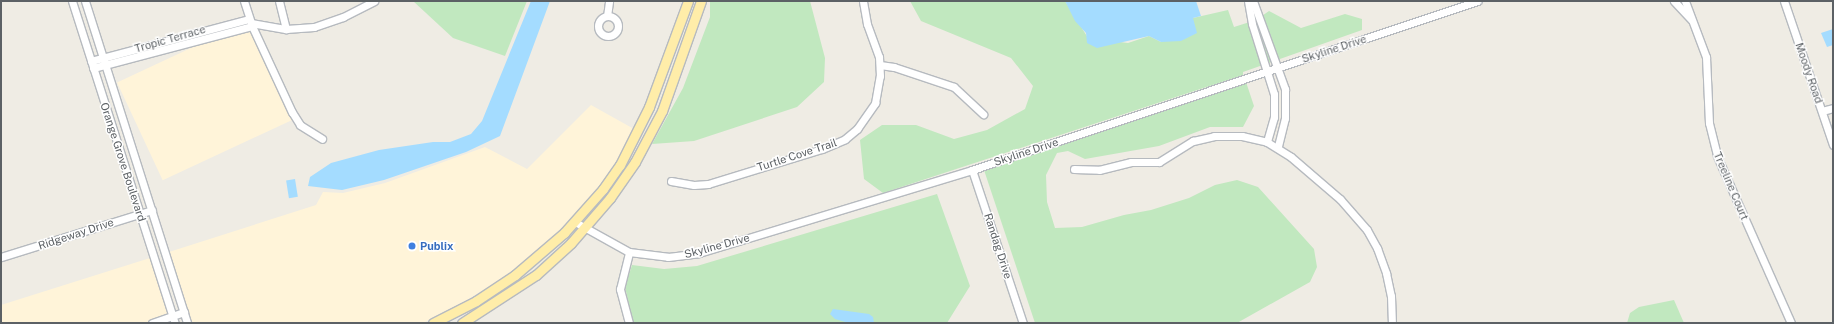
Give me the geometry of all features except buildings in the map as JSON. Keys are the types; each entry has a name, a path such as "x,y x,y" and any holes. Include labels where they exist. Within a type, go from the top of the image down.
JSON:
{"main road":[{"path":"433,323 501,285 543,252 575,222 620,165 642,122 688,1"},
{"path":"462,323 536,275 585,229 624,178 654,127 701,1"}],"street":[{"name":"Orange Grove Boulevard","path":"72,1 175,323"},
{"name":"Orange Grove Boulevard","path":"86,1 187,323"},
{"path":"244,1 251,23 300,125 322,139"},
{"path":"279,1 286,29"},
{"path":"251,23 286,29 322,25 374,1"},
{"path":"607,16 609,1"},
{"name":"Turtle Cove Trail","path":"671,181 704,185 822,149 844,139 862,123 871,109 880,86 880,65 863,1"},
{"path":"1248,1 1252,24 1274,94 1274,110 1267,142"},
{"path":"1253,1 1285,89 1286,112 1278,147"},
{"name":"Skyline Drive","path":"575,222 585,229 629,252 668,257 699,253 972,170 1477,1"},
{"name":"Treeline Court","path":"1674,1 1692,19"},
{"name":"Treeline Court","path":"1685,1 1706,57 1709,123 1717,156 1791,323"},
{"name":"Moody Road","path":"1784,1 1833,146"},
{"name":"Tropic Terrace","path":"92,65 251,23"},
{"path":"880,65 894,67 954,87 982,114"},
{"path":"1822,112 1833,108"},
{"path":"1274,110 1286,112"},
{"path":"1074,169 1099,170 1131,162 1159,162 1193,141 1214,136 1242,136 1267,142 1278,147 1340,199 1367,230 1377,248 1386,273 1391,296 1392,323"},
{"name":"Randag Drive","path":"972,170 1023,323"},
{"name":"Ridgeway Drive","path":"2,254 152,210"},
{"path":"629,252 620,289 629,323"},
{"path":"152,323 184,312"}],"shaded area":[{"path":"253,19 299,117 163,180 117,82"},
{"path":"591,105 634,129 617,162 600,187 562,230 513,272 452,309 423,323 191,323 169,252 316,205 323,192 343,193 385,183 485,147 527,169"},
{"path":"150,258 172,323 1,323 1,305"}],"green space":[{"path":"413,1 527,1 505,56 453,38"},
{"path":"710,1 810,1 825,58 824,82 797,107 694,141 652,144 683,88 710,17"},
{"path":"910,1 1065,1 1088,38 1128,43 1149,36 1161,42 1193,18 1228,10 1234,27 1256,20 1269,11 1301,28 1345,14 1362,19 1362,30 1243,72 1243,75 883,193 864,179 860,140 882,125 916,125 954,139 987,130 1025,109 1033,86 1011,58 921,21"},
{"path":"1246,82 1254,106 1243,127 1210,127 1159,146 1085,159 1068,151 1057,153 1046,175 1047,202 1055,228 1082,227 1124,215 1151,210 1189,198 1215,185 1237,180 1258,187 1314,249 1317,267 1310,282 1237,323 1035,323 984,170"},
{"path":"937,194 970,286 947,323 633,323 625,287 632,265 664,269 697,266"},
{"path":"1674,300 1684,323 1627,323 1630,313 1639,307"}],"water":[{"path":"531,1 550,1 500,136 466,152 384,180 342,190 308,186 310,177 331,163 379,150 433,142 450,142 471,134 482,121"},
{"path":"1065,1 1196,1 1201,16 1193,18 1197,33 1181,41 1161,42 1149,36 1097,48 1087,43 1086,33 1075,21"},
{"path":"1833,29 1833,45 1827,47 1821,33"},
{"path":"295,179 298,197 289,198 286,180"},
{"path":"833,309 869,314 873,317 874,323 849,323 835,319 830,314"}],"place":[{"name":"Publix","path":"412,246"}]}
